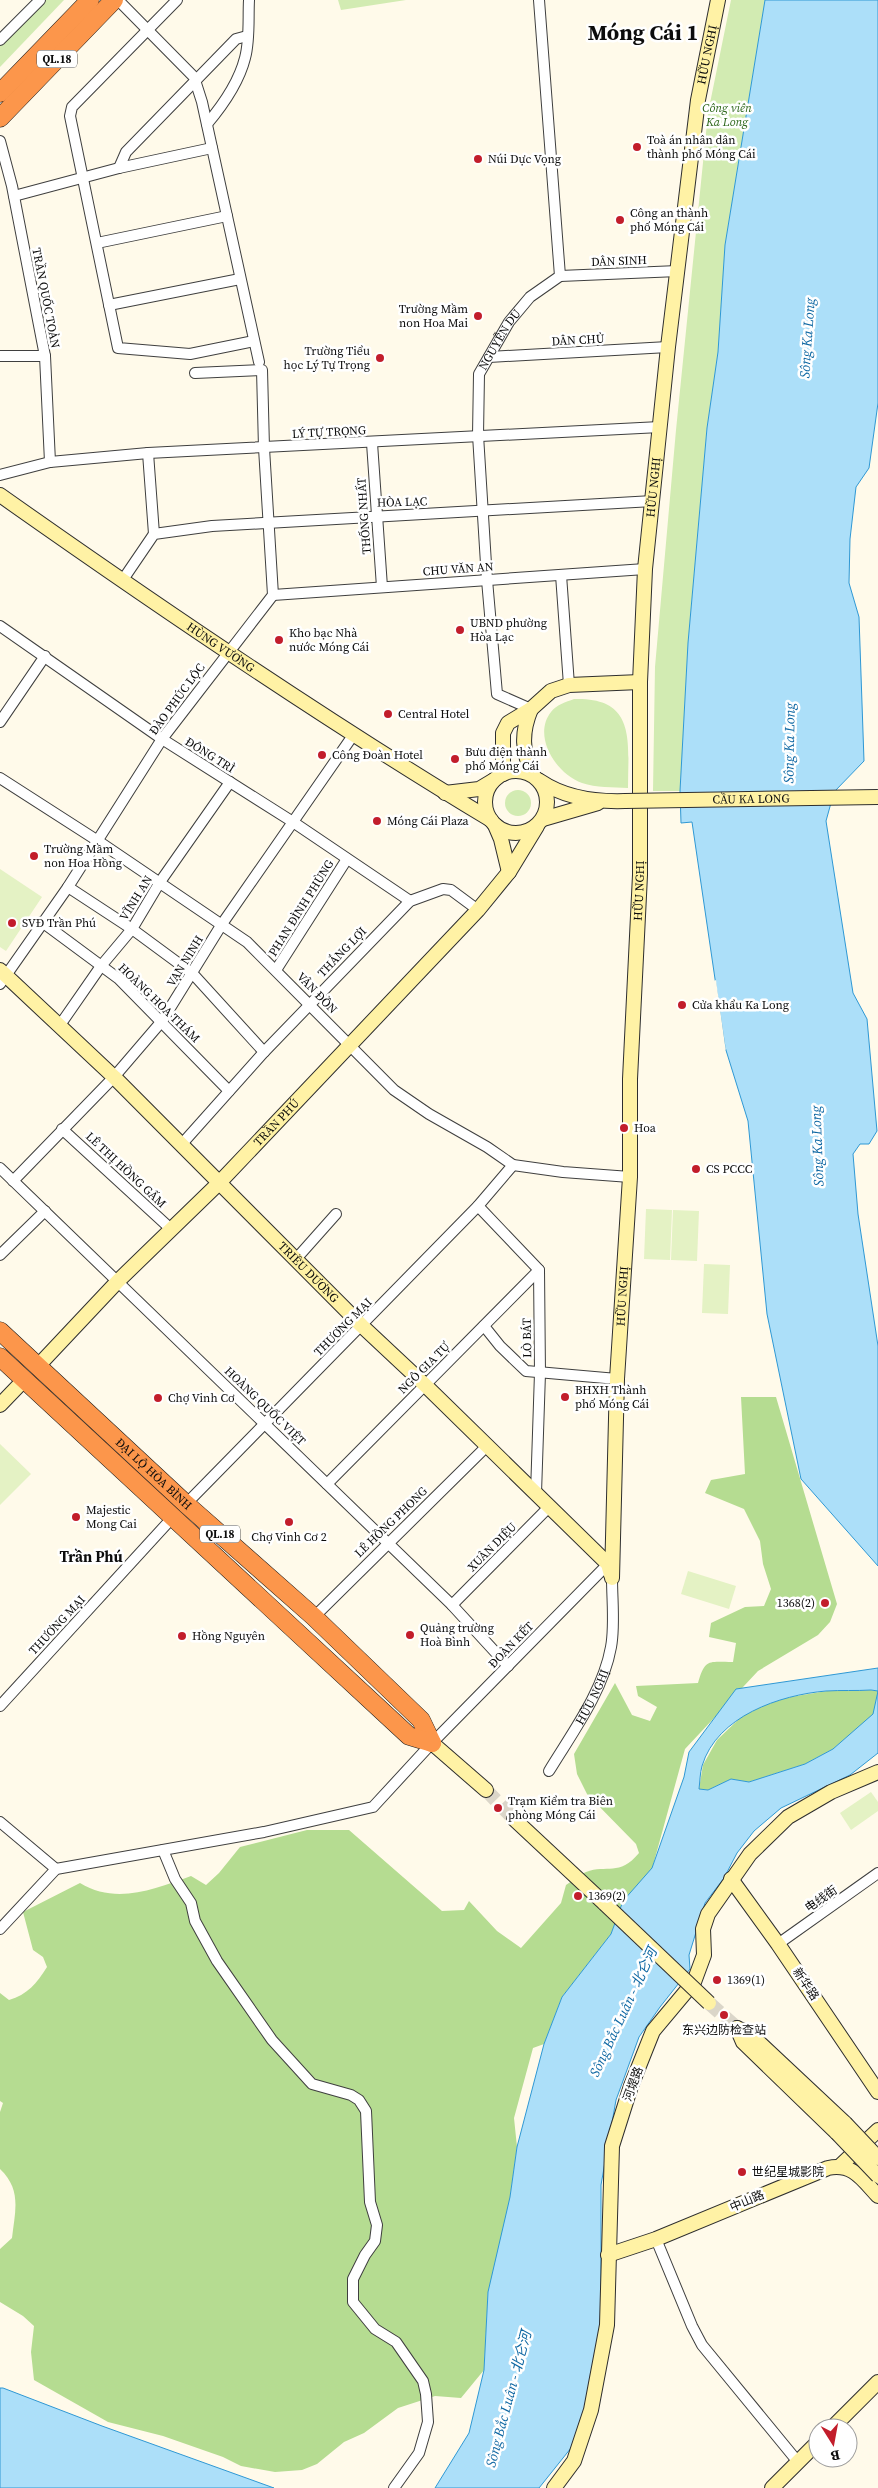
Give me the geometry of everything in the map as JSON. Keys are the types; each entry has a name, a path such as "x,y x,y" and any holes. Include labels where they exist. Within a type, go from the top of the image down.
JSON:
{"highway":[{"name":"QL.18","path":"0,93 90,0"},
{"name":"QL.18","path":"0,118 114,0"},
{"name":"ĐẠI LỘ HÒA BÌNH","path":"0,1331 186,1504 314,1617 421,1720 432,1743"},
{"name":"ĐẠI LỘ HÒA BÌNH","path":"0,1357 409,1736 432,1743"},
{"path":"24,1380 38,1366"},
{"path":"174,1517 186,1504"},
{"path":"322,1654 337,1639"}],"street":[{"path":"0,40 40,0"},
{"path":"118,0 146,31 194,77 207,124 260,366 272,595"},
{"path":"177,0 72,107 70,116 118,348 190,354 254,341"},
{"path":"207,124 220,109 246,56 249,0"},
{"path":"539,0 560,276"},
{"name":"HỮU NGHỊ","path":"549,1771 583,1715 605,1671 612,1646 617,1379 630,1177 630,1079 640,875 640,682 645,569 668,347 698,100 718,0"},
{"path":"119,168 126,152 236,38 247,36"},
{"name":"TRẦN QUỐC TOẢN","path":"0,141 14,196 45,356 50,462"},
{"path":"14,196 119,168 212,148"},
{"path":"96,243 227,216"},
{"name":"DÂN SINH","path":"560,276 678,271"},
{"name":"NGUYỄN DU","path":"531,709 497,694 487,580 478,435 479,374 509,322 530,297 560,276"},
{"path":"110,306 240,279"},
{"name":"DÂN CHỦ","path":"489,357 668,347"},
{"path":"0,356 45,356"},
{"path":"195,373 260,366"},
{"name":"LÝ TỰ TRỌNG","path":"0,475 50,462 148,453 660,426"},
{"name":"THỐNG NHẤT","path":"372,442 382,587"},
{"path":"122,581 154,534 148,453"},
{"name":"HÙNG VƯƠNG","path":"0,495 122,581 228,652 493,822"},
{"name":"HÒA LẠC","path":"154,534 212,526 269,524 377,515 653,501"},
{"name":"CHU VĂN AN","path":"272,595 645,569"},
{"path":"561,575 569,684"},
{"name":"ĐÀO PHÚC LỘC","path":"3,976 68,887 162,739 272,595"},
{"name":"ĐÔNG TRÌ","path":"0,626 162,739 293,822 410,901"},
{"path":"0,722 45,656"},
{"path":"510,872 501,839 486,810 485,800 488,789 498,777 503,733 513,718 531,709 551,691 569,684 640,682"},
{"path":"531,709 524,729 524,754 548,799 540,822"},
{"name":"VẠN NINH","path":"13,1181 114,1077 162,1020 222,924 354,734"},
{"path":"445,792 479,789 498,777 513,771 536,778 556,792 606,802"},
{"name":"VÂN ĐỒN","path":"0,778 160,882 247,942 394,1090 436,1119 487,1147 513,1164 563,1172 630,1177"},
{"name":"VĨNH AN","path":"60,1025 101,966 132,929 160,882 230,782"},
{"name":"CẦU KA LONG","path":"606,802 878,797"},
{"path":"493,822 502,830 520,833 540,822 606,802"},
{"name":"TRẦN PHÚ","path":"38,1366 118,1281 219,1183 478,910 510,872 540,822"},
{"name":"PHAN ĐÌNH PHÙNG","path":"276,970 347,859"},
{"path":"68,887 132,929 192,974 264,1052"},
{"name":"THẮNG LỢI","path":"180,1145 264,1052 410,901 444,889 451,890 478,910"},
{"name":"HOÀNG HOA THÁM","path":"42,922 119,979 162,1020 229,1091"},
{"name":"TRIỀU DƯƠNG","path":"3,976 60,1025 114,1077 362,1326 608,1564"},
{"name":"LÊ THỊ HỒNG GẤM","path":"62,1129 172,1230"},
{"name":"THƯƠNG MẠI","path":"186,1504 263,1422 362,1326 478,1206 513,1164"},
{"name":"HOÀNG QUỐC VIỆT","path":"0,1168 452,1605 508,1666"},
{"path":"478,1206 539,1270"},
{"path":"0,1256 45,1211"},
{"path":"296,1258 336,1214"},
{"name":"NGÔ GIA TỰ","path":"327,1484 539,1270"},
{"name":"LÒ BÁT","path":"536,1493 540,1373 539,1270"},
{"path":"484,1326 500,1346 526,1371 617,1379"},
{"path":"0,1406 24,1380"},
{"name":"LÊ HỒNG PHONG","path":"314,1617 487,1446"},
{"name":"XUÂN DIỆU","path":"452,1605 549,1507"},
{"name":"THƯƠNG MẠI","path":"0,1706 174,1517"},
{"path":"608,1564 612,1578"},
{"name":"ĐOÀN KẾT","path":"56,1869 264,1832 374,1807 432,1743 608,1564"},
{"name":"ĐẠI LỘ HÒA BÌNH","path":"432,1743 486,1790"},
{"name":"河堤路","path":"554,2488 574,2461 591,2410 607,2324 612,2146 626,2103 654,2031 665,2014 694,1982 702,1966 704,1955 703,1929 708,1914 750,1854 788,1817 831,1792 878,1772"},
{"path":"514,1820 709,2003"},
{"path":"0,1822 56,1869 0,1929"},
{"path":"163,1850 175,1879 191,1903 195,1921 217,1962 272,2040 312,2084 350,2095 359,2100 366,2111 370,2202 377,2225 375,2241 365,2255 353,2279 353,2302 375,2330 396,2342 423,2381 426,2394 428,2422 418,2453 394,2488"},
{"name":"电线街","path":"778,1944 878,1874"},
{"name":"新华路","path":"731,1879 778,1944 878,2092"},
{"path":"878,2158 841,2128 743,2042 737,2028 750,2034 841,2128 878,2176"},
{"path":"878,2130 842,2165 855,2172 878,2196"},
{"name":"中山路","path":"608,2255 656,2239 828,2168 842,2165"},
{"path":"656,2239 692,2326 702,2345 798,2462"},
{"path":"842,2418 878,2382"},
{"path":"772,2488 808,2452"}],"green space":[{"path":"46,0 64,0 0,67 0,45"},
{"path":"338,0 406,0 341,10"},
{"name":"Công viên Ka Long","path":"731,0 765,0 725,245 718,352 707,428 688,643 680,791 653,791 655,667 676,430 708,113"},
{"path":"574,699 594,700 609,706 619,714 625,726 628,739 628,788 587,785 572,778 556,763 546,743 544,732 546,722 556,707"},
{"path":"518,790 527,794 531,803 527,812 518,816 509,812 505,803 509,794"},
{"name":"SVĐ Trần Phú","path":"0,869 42,897 6,951 0,947"},
{"path":"646,1209 672,1210 670,1260 644,1259"},
{"path":"673,1210 699,1211 697,1261 671,1260"},
{"path":"704,1264 730,1265 728,1314 702,1313"},
{"path":"741,1397 776,1397 837,1604 830,1622 818,1635 758,1671 685,1749 652,1869 623,1901 611,1934 562,1997 544,2044 533,2048 514,2118 517,2147 510,2197 526,2207 488,2292 484,2370 461,2398 435,2396 398,2408 364,2433 344,2442 317,2464 302,2470 275,2472 241,2466 223,2457 163,2436 108,2422 34,2380 31,2352 34,2326 23,2316 0,2302 0,2249 12,2238 15,2201 12,2185 0,2169 0,2112 3,2103 0,2101 0,1993 9,2000 21,1995 35,1983 47,1967 43,1957 33,1950 23,1912 80,1883 94,1890 121,1894 150,1890 191,1876 206,1885 219,1873 240,1847 307,1830 349,1830 442,1911 464,1910 469,1901 497,1931 521,1948 561,1903 566,1885 586,1872 625,1865 639,1853 636,1844 587,1794 577,1774 574,1754 615,1683 632,1715 650,1721 657,1707 638,1696 636,1686 698,1683 703,1669 709,1663 733,1662 736,1643 709,1637 711,1623 745,1607 764,1606 771,1589 763,1564 760,1541 744,1509 705,1493 711,1480 745,1474"},
{"path":"0,1444 31,1474 0,1505"},
{"path":"688,1571 736,1586 729,1609 681,1594"},
{"path":"827,1691 878,1691 874,1714 833,1749 805,1764 749,1782 731,1779 708,1790 699,1789 703,1765 717,1740 742,1716 778,1699"},
{"path":"871,1792 878,1802 878,1811 851,1830 840,1813"}],"water":[{"name":"Sông Ka Long","path":"765,0 878,0 878,403 869,468 856,487 850,539 849,583 859,617 864,761 834,792 826,821 853,993 867,1019 877,1131 869,1144 860,1144 853,1154 858,1214 878,1346 878,1566 801,1479 767,1314 748,1121 725,1047 692,822 681,823 680,791 688,643 707,428 718,352 725,245"},
{"name":"Sông Bắc Luân - 北仑河","path":"878,1668 878,1691 878,1753 850,1775 781,1808 754,1831 737,1853 724,1878 705,1903 689,1955 690,1969 639,2037 616,2100 601,2185 601,2352 575,2443 539,2488 435,2488 469,2433 484,2370 488,2292 510,2197 517,2147 544,2044 562,1997 611,1934 623,1901 652,1868 684,1777 689,1752 736,1689","holes":["871,1690 878,1691 873,1714 833,1749 805,1764 749,1782 731,1779 708,1790 699,1789 702,1766 710,1749 721,1734 736,1721 752,1711 789,1697 808,1693"]},
{"path":"0,2388 3,2388 274,2488 0,2488"}],"pier":[{"path":"716,980 726,1050 722,1047 714,981"}],"tunnel":[{"path":"486,1790 514,1819"},
{"path":"709,2003 737,2028"}],"place":[{"name":"Toà án nhân dân thành phố Móng Cái","path":"637,147"},
{"name":"Núi Dực Vọng","path":"478,159"},
{"name":"Công an thành phố Móng Cái","path":"620,220"},
{"name":"Trường Mầm non Hoa Mai","path":"478,316"},
{"name":"Trường Tiểu học Lý Tự Trọng","path":"380,358"},
{"name":"UBND phường Hòa Lạc","path":"460,630"},
{"name":"Kho bạc Nhà nước Móng Cái","path":"279,640"},
{"name":"Central Hotel","path":"388,714"},
{"name":"Công Đoàn Hotel","path":"322,755"},
{"name":"Bưu điện thành phố Móng Cái","path":"455,759"},
{"name":"Móng Cái Plaza","path":"377,821"},
{"name":"Trường Mầm non Hoa Hồng","path":"34,856"},
{"name":"SVĐ Trần Phú","path":"12,923"},
{"name":"Cửa khẩu Ka Long","path":"682,1005"},
{"name":"Hoa","path":"624,1128"},
{"name":"CS PCCC","path":"696,1169"},
{"name":"BHXH Thành phố Móng Cái","path":"565,1397"},
{"name":"Chợ Vinh Cơ","path":"158,1398"},
{"name":"Majestic Mong Cai","path":"76,1517"},
{"name":"Chợ Vinh Cơ 2","path":"289,1522"},
{"name":"1368(2)","path":"825,1603"},
{"name":"Quảng trường Hoà Bình","path":"410,1635"},
{"name":"Hồng Nguyên","path":"182,1636"},
{"name":"Trạm Kiểm tra Biên phòng Móng Cái","path":"498,1808"},
{"name":"1369(2)","path":"578,1896"},
{"name":"1369(1)","path":"717,1980"},
{"name":"东兴边防检查站","path":"724,2015"},
{"name":"世纪星城影院","path":"742,2172"}],"district":[{"name":"Móng Cái 1","path":"643,32"},
{"name":"Trần Phú","path":"91,1556"}]}
